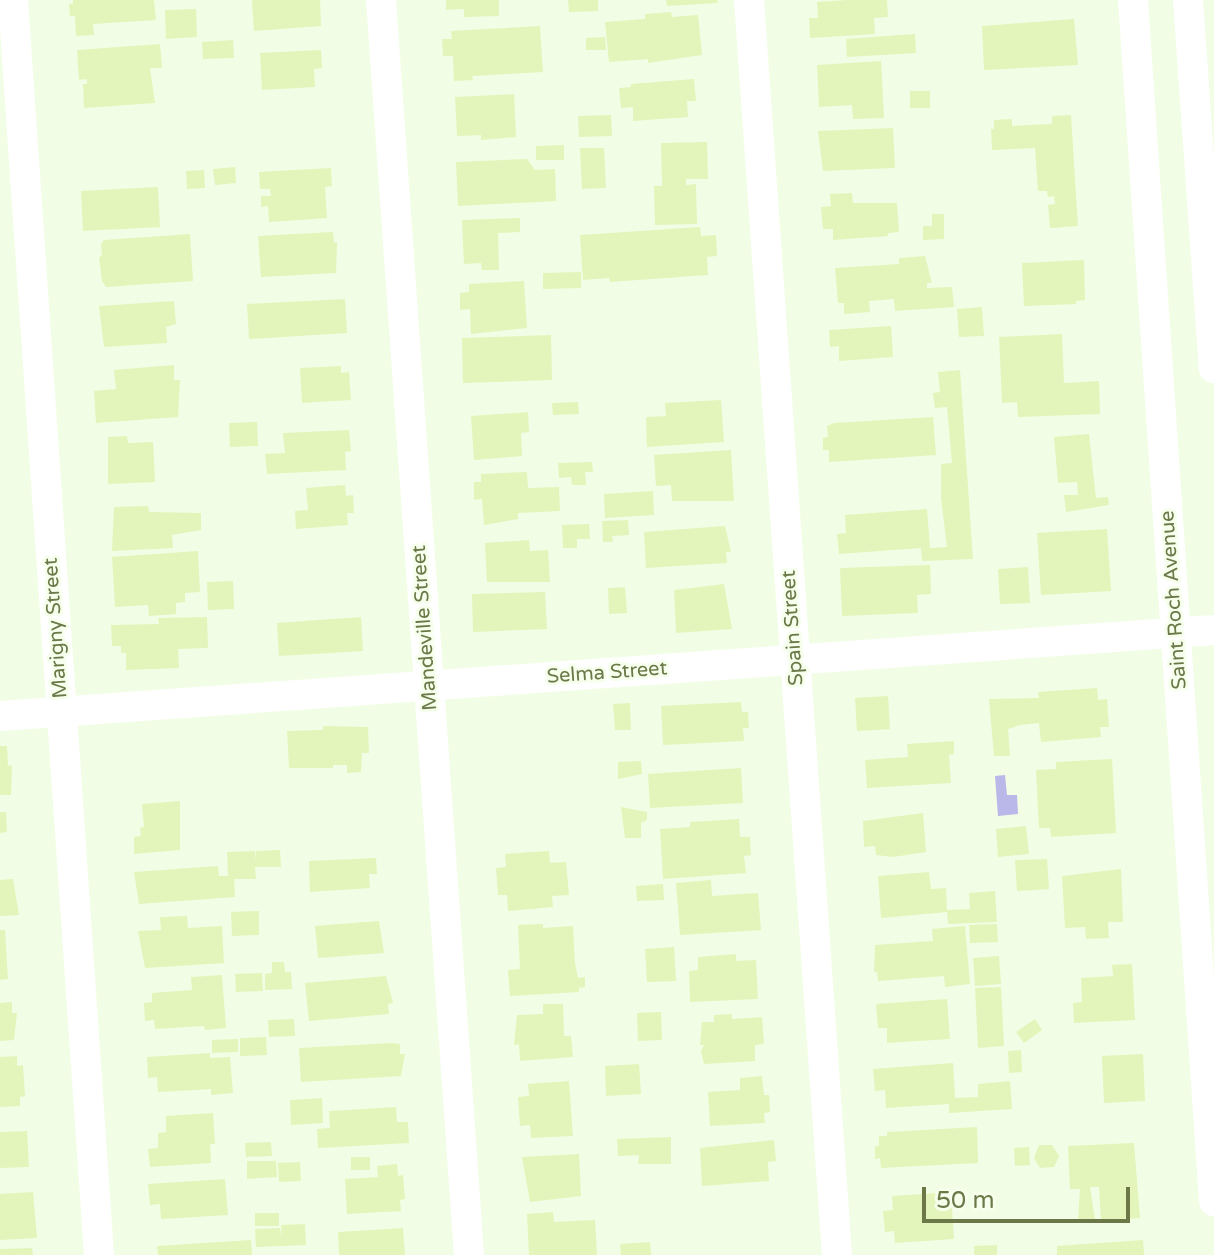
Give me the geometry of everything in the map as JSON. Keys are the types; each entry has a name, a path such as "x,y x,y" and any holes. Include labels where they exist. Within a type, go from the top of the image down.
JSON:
{"street":[{"name":"Marigny Street","path":"13,0 99,1255"},
{"name":"Mandeville Street","path":"381,0 469,1255"},
{"name":"Spain Street","path":"749,0 837,1255"},
{"name":"Saint Roch Avenue","path":"1133,0 1214,1201"},
{"path":"1188,0 1214,368"},
{"name":"Selma Street","path":"0,716 1214,630"}],"water":[{"path":"1005,775 1007,795 1017,795 1018,814 998,816 995,776"}],"building":[{"path":"73,0 154,0 156,20 93,24 94,35 76,36 75,16 70,16 69,4 73,4"},
{"path":"252,0 320,0 321,26 254,31"},
{"path":"446,0 499,0 499,16 464,17 464,9 446,10"},
{"path":"568,0 598,0 598,11 569,12"},
{"path":"666,0 717,0 718,3 667,6"},
{"path":"887,0 888,17 874,18 875,34 810,38 809,18 818,18 817,2"},
{"path":"196,9 197,37 166,39 165,10"},
{"path":"671,12 672,17 698,15 702,55 648,63 648,59 609,62 605,22 645,19 645,14"},
{"path":"1074,19 1078,65 984,70 982,26"},
{"path":"540,26 543,72 472,76 473,80 454,81 453,56 443,56 442,39 452,39 451,31"},
{"path":"915,34 916,53 847,57 846,39"},
{"path":"605,37 606,50 586,50 586,38"},
{"path":"233,40 234,58 203,59 202,42"},
{"path":"160,44 162,68 150,68 155,103 84,108 83,84 87,84 87,79 79,80 77,50"},
{"path":"321,50 322,68 314,69 315,87 262,90 260,53"},
{"path":"881,61 884,118 853,119 852,105 819,107 817,65"},
{"path":"694,79 696,101 687,101 688,117 633,121 633,107 621,108 619,88 631,87 631,84"},
{"path":"910,91 930,91 930,108 910,108"},
{"path":"514,94 516,137 481,140 481,135 457,136 455,97"},
{"path":"611,115 612,136 579,137 578,116"},
{"path":"1071,115 1078,226 1050,228 1048,205 1055,204 1054,196 1048,197 1047,191 1038,191 1035,148 992,150 991,129 994,129 994,120 1012,119 1012,126 1052,124 1052,116"},
{"path":"893,128 895,168 823,171 818,131"},
{"path":"707,142 708,179 686,179 686,185 696,184 697,224 655,225 654,186 662,186 661,143"},
{"path":"564,145 564,160 536,160 536,146"},
{"path":"580,148 604,148 606,188 582,189"},
{"path":"527,159 535,170 555,169 556,201 458,206 456,162"},
{"path":"235,167 236,183 215,185 213,169"},
{"path":"331,168 332,186 325,187 327,218 269,222 268,206 261,207 261,196 271,196 270,189 260,189 259,172"},
{"path":"204,170 205,188 187,189 186,171"},
{"path":"158,187 160,227 83,231 81,191"},
{"path":"852,193 853,203 897,203 899,232 888,233 888,236 833,240 833,229 823,229 821,207 831,206 830,194"},
{"path":"932,214 944,214 944,239 923,240 923,226 932,226"},
{"path":"520,218 520,232 498,233 499,270 482,270 481,263 464,264 462,220"},
{"path":"700,227 701,236 716,235 717,256 707,257 708,275 610,282 609,278 583,280 580,235"},
{"path":"333,232 334,243 337,242 336,273 261,277 258,236"},
{"path":"190,234 193,281 106,287 102,281 99,257 102,256 101,244 104,240"},
{"path":"925,256 932,283 927,283 927,288 952,287 954,307 895,311 894,299 869,301 870,312 844,314 844,303 838,303 835,268 899,264 899,258"},
{"path":"1084,260 1085,300 1076,301 1076,304 1024,306 1022,263"},
{"path":"581,272 581,288 543,289 543,273"},
{"path":"524,281 527,328 471,334 470,309 460,310 460,293 469,292 469,284"},
{"path":"345,299 347,333 249,339 247,304"},
{"path":"174,301 176,324 166,327 167,343 104,347 99,306"},
{"path":"982,307 984,336 959,337 957,309"},
{"path":"891,326 893,357 839,361 839,346 830,347 829,330"},
{"path":"1062,334 1064,383 1099,381 1100,414 1018,417 1017,402 1002,403 999,337"},
{"path":"551,335 552,380 463,383 462,338"},
{"path":"174,365 174,380 180,380 178,417 96,423 94,391 116,389 114,370"},
{"path":"341,366 341,373 349,372 351,400 302,403 300,368"},
{"path":"960,370 973,559 922,561 921,548 839,554 837,534 846,533 845,515 927,509 930,548 947,547 941,498 941,464 952,463 947,407 935,408 933,393 940,392 938,372"},
{"path":"721,400 724,442 647,447 646,417 666,416 665,403"},
{"path":"578,402 579,414 553,415 552,403"},
{"path":"528,412 529,432 521,433 522,456 474,460 471,416"},
{"path":"933,417 936,455 829,462 829,450 823,450 823,438 828,437 827,426 834,423"},
{"path":"257,422 258,446 230,447 229,423"},
{"path":"349,430 351,451 345,452 346,470 267,474 265,454 285,453 283,433"},
{"path":"1089,434 1096,498 1108,497 1109,505 1066,512 1064,495 1078,495 1077,482 1058,483 1054,437"},
{"path":"127,436 128,443 153,442 155,482 108,484 108,437"},
{"path":"731,450 734,501 672,501 671,485 656,486 654,455"},
{"path":"592,462 593,472 585,472 586,485 572,485 571,477 559,478 558,463"},
{"path":"527,472 528,488 559,487 560,511 518,513 518,519 484,525 482,499 474,500 474,482 481,482 481,474"},
{"path":"345,485 346,496 353,495 354,513 347,513 348,525 296,529 295,511 308,510 306,488"},
{"path":"653,491 654,515 605,518 604,494"},
{"path":"148,506 149,512 201,513 201,530 172,535 173,548 112,551 114,507"},
{"path":"628,520 629,535 612,536 613,542 603,542 602,521"},
{"path":"589,524 590,539 577,539 577,548 563,548 562,525"},
{"path":"725,526 731,552 726,552 727,563 646,568 644,532"},
{"path":"1107,529 1111,591 1041,595 1037,533"},
{"path":"529,540 530,551 548,550 550,582 487,582 485,543"},
{"path":"198,551 200,592 185,593 185,602 176,603 176,614 149,616 148,605 115,607 112,557"},
{"path":"930,565 931,594 917,595 918,613 842,616 840,568"},
{"path":"1028,567 1030,603 1000,604 998,569"},
{"path":"233,581 234,609 208,610 207,582"},
{"path":"724,584 732,629 676,633 674,590"},
{"path":"625,587 627,613 609,614 608,588"},
{"path":"545,592 547,629 473,632 472,594"},
{"path":"207,617 208,648 178,649 179,668 126,670 126,653 121,653 121,646 112,646 111,625 159,624 158,618"},
{"path":"361,617 363,651 279,656 277,623"},
{"path":"1097,688 1098,700 1107,699 1109,727 1100,727 1101,737 1041,742 1039,723 1020,725 1008,729 1010,756 994,756 989,699 1039,698 1038,692"},
{"path":"888,696 890,729 857,731 855,698"},
{"path":"741,702 742,712 748,712 749,728 743,728 744,741 663,745 661,706"},
{"path":"630,703 631,730 615,730 613,704"},
{"path":"323,726 368,727 369,753 362,753 361,772 347,773 347,765 289,768 287,731 323,730"},
{"path":"954,741 954,754 949,755 951,783 867,788 865,760 908,757 907,744"},
{"path":"0,746 7,746 8,766 12,765 11,795 0,795"},
{"path":"1112,759 1116,833 1051,837 1050,828 1039,828 1036,770 1056,769 1056,762"},
{"path":"641,761 642,774 618,779 618,762"},
{"path":"741,768 743,803 650,808 648,774"},
{"path":"180,801 180,850 134,854 134,837 141,836 140,828 144,827 142,804"},
{"path":"621,807 647,812 647,820 641,823 641,838 625,838"},
{"path":"0,812 6,812 7,832 0,833"},
{"path":"923,813 926,852 893,857 876,855 875,846 864,847 863,821"},
{"path":"739,819 740,837 750,837 751,855 744,856 746,873 663,879 660,829 690,827 690,822"},
{"path":"1026,826 1029,854 998,857 996,829"},
{"path":"280,850 281,867 255,867 256,879 234,879 235,897 139,904 134,872 218,866 219,876 228,876 227,852 255,851 255,861 256,851"},
{"path":"549,851 550,863 566,862 569,895 552,896 553,907 508,911 507,895 498,895 496,868 506,867 505,854"},
{"path":"376,858 377,874 369,874 370,888 310,892 309,861"},
{"path":"1047,859 1049,889 1017,891 1015,860"},
{"path":"1121,869 1123,922 1108,922 1109,938 1086,939 1085,927 1065,928 1062,876"},
{"path":"929,872 931,889 946,888 947,910 970,909 969,893 995,891 997,922 948,924 947,912 881,918 878,876"},
{"path":"13,879 19,915 0,916 0,880"},
{"path":"711,880 712,896 758,893 761,930 680,935 676,883"},
{"path":"663,884 664,900 637,901 636,886"},
{"path":"259,911 259,935 232,936 231,912"},
{"path":"187,916 188,928 222,926 224,963 145,968 138,931 161,930 160,917"},
{"path":"379,921 384,953 318,958 315,926"},
{"path":"543,924 543,928 573,926 575,963 578,978 585,977 585,987 579,988 579,992 510,996 508,970 520,969 518,925"},
{"path":"997,924 998,942 970,943 969,925"},
{"path":"965,926 970,984 945,987 944,976 878,981 877,972 874,972 875,945 933,941 932,929"},
{"path":"0,930 5,930 8,979 0,980"},
{"path":"674,947 676,981 647,982 645,949"},
{"path":"736,954 736,961 756,960 758,999 690,1002 689,971 698,970 698,957"},
{"path":"999,956 1001,984 975,986 973,958"},
{"path":"272,962 284,962 285,972 291,972 292,989 265,990 265,974 272,973"},
{"path":"1132,964 1135,1020 1074,1023 1073,1003 1082,1002 1081,978 1113,976 1112,965"},
{"path":"262,973 263,991 236,992 235,974"},
{"path":"222,975 226,1028 155,1029 154,1020 145,1021 144,1003 152,1002 152,993 192,990 191,977"},
{"path":"386,976 393,1003 388,1004 389,1014 309,1021 305,983"},
{"path":"1001,987 1004,1046 978,1048 975,988"},
{"path":"947,999 950,1039 887,1043 887,1028 878,1028 876,1004"},
{"path":"12,1002 12,1013 17,1013 14,1040 0,1041 0,1003"},
{"path":"543,1004 563,1004 564,1036 571,1036 573,1057 520,1061 519,1044 514,1045 517,1015 543,1014"},
{"path":"661,1012 662,1040 638,1041 637,1013"},
{"path":"732,1014 732,1019 762,1017 764,1044 755,1045 755,1061 704,1064 701,1051 704,1045 700,1045 702,1022 714,1022 714,1015"},
{"path":"294,1019 295,1036 269,1037 268,1020"},
{"path":"1035,1019 1042,1030 1024,1043 1016,1032"},
{"path":"266,1037 267,1055 240,1056 240,1038"},
{"path":"238,1039 238,1052 212,1053 212,1040"},
{"path":"400,1044 400,1054 405,1054 401,1076 301,1082 299,1048"},
{"path":"1021,1050 1022,1072 1009,1073 1008,1051"},
{"path":"210,1053 210,1058 230,1057 233,1093 211,1095 211,1089 158,1092 157,1077 148,1078 147,1057"},
{"path":"1143,1054 1145,1101 1104,1103 1102,1056"},
{"path":"17,1056 17,1066 23,1065 25,1096 20,1097 20,1106 0,1107 0,1057"},
{"path":"953,1063 955,1098 978,1097 978,1084 1010,1081 1012,1109 949,1113 949,1104 886,1108 885,1090 875,1091 873,1069"},
{"path":"639,1064 641,1094 606,1096 605,1066"},
{"path":"762,1076 764,1095 769,1095 770,1112 764,1113 765,1123 710,1126 708,1092 740,1090 740,1078"},
{"path":"569,1081 573,1136 531,1138 530,1125 520,1126 518,1097 529,1096 528,1084"},
{"path":"322,1098 323,1123 291,1125 290,1100"},
{"path":"396,1107 397,1122 408,1122 409,1143 318,1148 317,1129 330,1128 329,1111"},
{"path":"213,1113 215,1144 210,1144 211,1163 150,1167 148,1149 158,1148 158,1133 166,1132 166,1116"},
{"path":"977,1127 978,1163 881,1168 880,1158 875,1159 879,1136 887,1136 887,1132"},
{"path":"27,1131 29,1167 0,1168 0,1132"},
{"path":"671,1137 671,1164 638,1164 639,1155 618,1156 617,1139"},
{"path":"774,1140 776,1161 768,1162 769,1181 702,1186 700,1148"},
{"path":"271,1142 272,1156 246,1157 245,1143"},
{"path":"1134,1143 1140,1218 1101,1220 1099,1187 1090,1187 1095,1220 1078,1221 1080,1189 1070,1189 1068,1146"},
{"path":"1039,1145 1052,1145 1059,1156 1054,1167 1040,1168 1034,1158"},
{"path":"1029,1147 1030,1165 1015,1166 1014,1148"},
{"path":"579,1154 581,1196 530,1202 522,1157"},
{"path":"351,1157 370,1157 370,1170 351,1170"},
{"path":"247,1161 276,1161 277,1177 247,1179"},
{"path":"300,1162 301,1181 279,1182 278,1163"},
{"path":"397,1164 398,1176 403,1175 405,1199 400,1200 401,1211 347,1214 345,1179 378,1177 377,1166"},
{"path":"225,1179 228,1215 161,1219 160,1204 150,1205 148,1184"},
{"path":"33,1192 37,1238 0,1240 0,1194"},
{"path":"951,1192 954,1239 895,1243 894,1231 885,1232 883,1211 893,1210 892,1196"},
{"path":"553,1212 554,1222 595,1220 597,1255 529,1255 527,1214"},
{"path":"255,1213 279,1213 279,1226 255,1226"},
{"path":"305,1224 306,1245 256,1247 255,1229 280,1228 282,1238 281,1225"},
{"path":"403,1228 405,1255 339,1255 338,1232"},
{"path":"251,1240 252,1255 158,1255 157,1246"},
{"path":"1143,1240 1144,1255 1057,1255 1057,1246"},
{"path":"650,1242 651,1255 621,1255 620,1244"},
{"path":"997,1245 997,1255 974,1255 974,1246"},
{"path":"32,1248 33,1255 0,1255 0,1249"}]}
